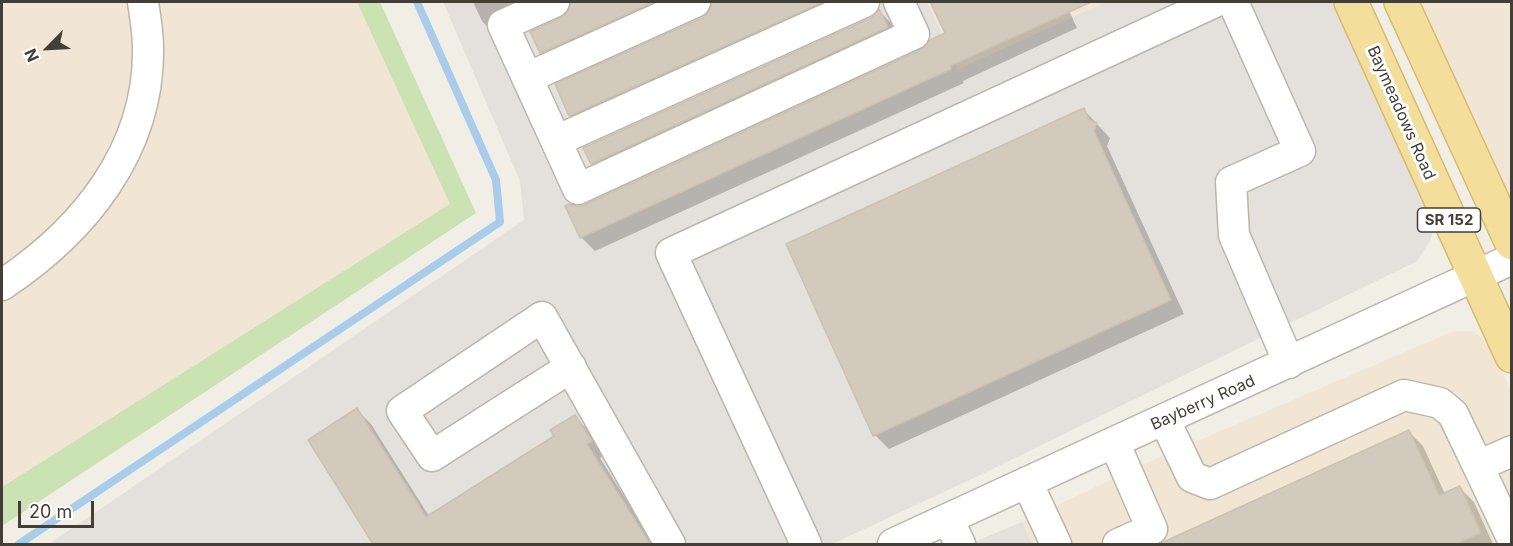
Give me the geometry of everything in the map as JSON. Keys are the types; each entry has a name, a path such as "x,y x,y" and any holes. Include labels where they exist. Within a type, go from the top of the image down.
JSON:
{"main road":[{"name":"Baymeadows Road","path":"1351,2 1474,277 1512,356"},
{"name":"SR 152","path":"1401,2 1512,243"}],"street":[{"path":"2,285 30,266 64,237 94,204 117,168 134,130 145,90 148,46 143,2"},
{"path":"554,2 503,25 578,189 914,34 899,2"},
{"path":"527,78 695,2"},
{"path":"556,141 864,2"},
{"path":"806,544 671,253 1215,2"},
{"path":"1233,2 1300,151 1231,182 1234,235 1290,363"},
{"name":"Bayberry Road","path":"893,544 954,532 1027,482 1165,421 1512,260"},
{"path":"571,367 432,456 402,411 542,317 571,367 670,544"},
{"path":"1165,421 1192,477 1210,484 1404,395 1440,403 1453,414 1512,538"},
{"path":"1114,442 1157,537 1118,544"},
{"path":"1478,466 1512,451"},
{"path":"1027,482 1056,544"}],"shaded area":[{"path":"2,2 357,2 451,204 2,487"},
{"path":"443,2 927,2 958,69 1106,2 1332,2 1428,208 1434,227 1431,239 1417,261 978,476 832,544 49,544 524,220 520,181"},
{"path":"927,2 1106,2 958,69"},
{"path":"1415,2 1511,2 1511,199 1501,193"},
{"path":"1473,331 1491,346 1511,391 1511,544 1032,544 1022,522 1146,463 1451,332"},
{"path":"1022,522 1032,544 969,544"}],"green space":[{"path":"357,2 380,2 476,213 2,526 2,487 450,204"}],"building":[{"path":"571,2 654,2 540,53 530,32 562,17 568,12"},
{"path":"712,2 823,2 569,116 555,84 702,18 709,12"},
{"path":"930,2 1091,2 950,66 951,69 580,238 565,206 585,205 921,50 930,40 945,33"},
{"path":"879,9 888,27 591,164 583,148 871,18"},
{"path":"1084,108 1089,120 1097,123 1094,131 1171,300 873,436 786,244"},
{"path":"357,408 426,517 554,436 550,430 575,415 592,441 587,444 650,544 373,544 308,440"},
{"path":"1409,430 1439,495 1460,486 1481,533 1455,544 1159,544"}],"waterway":[{"path":"19,544 500,222 496,180 417,2"}]}
